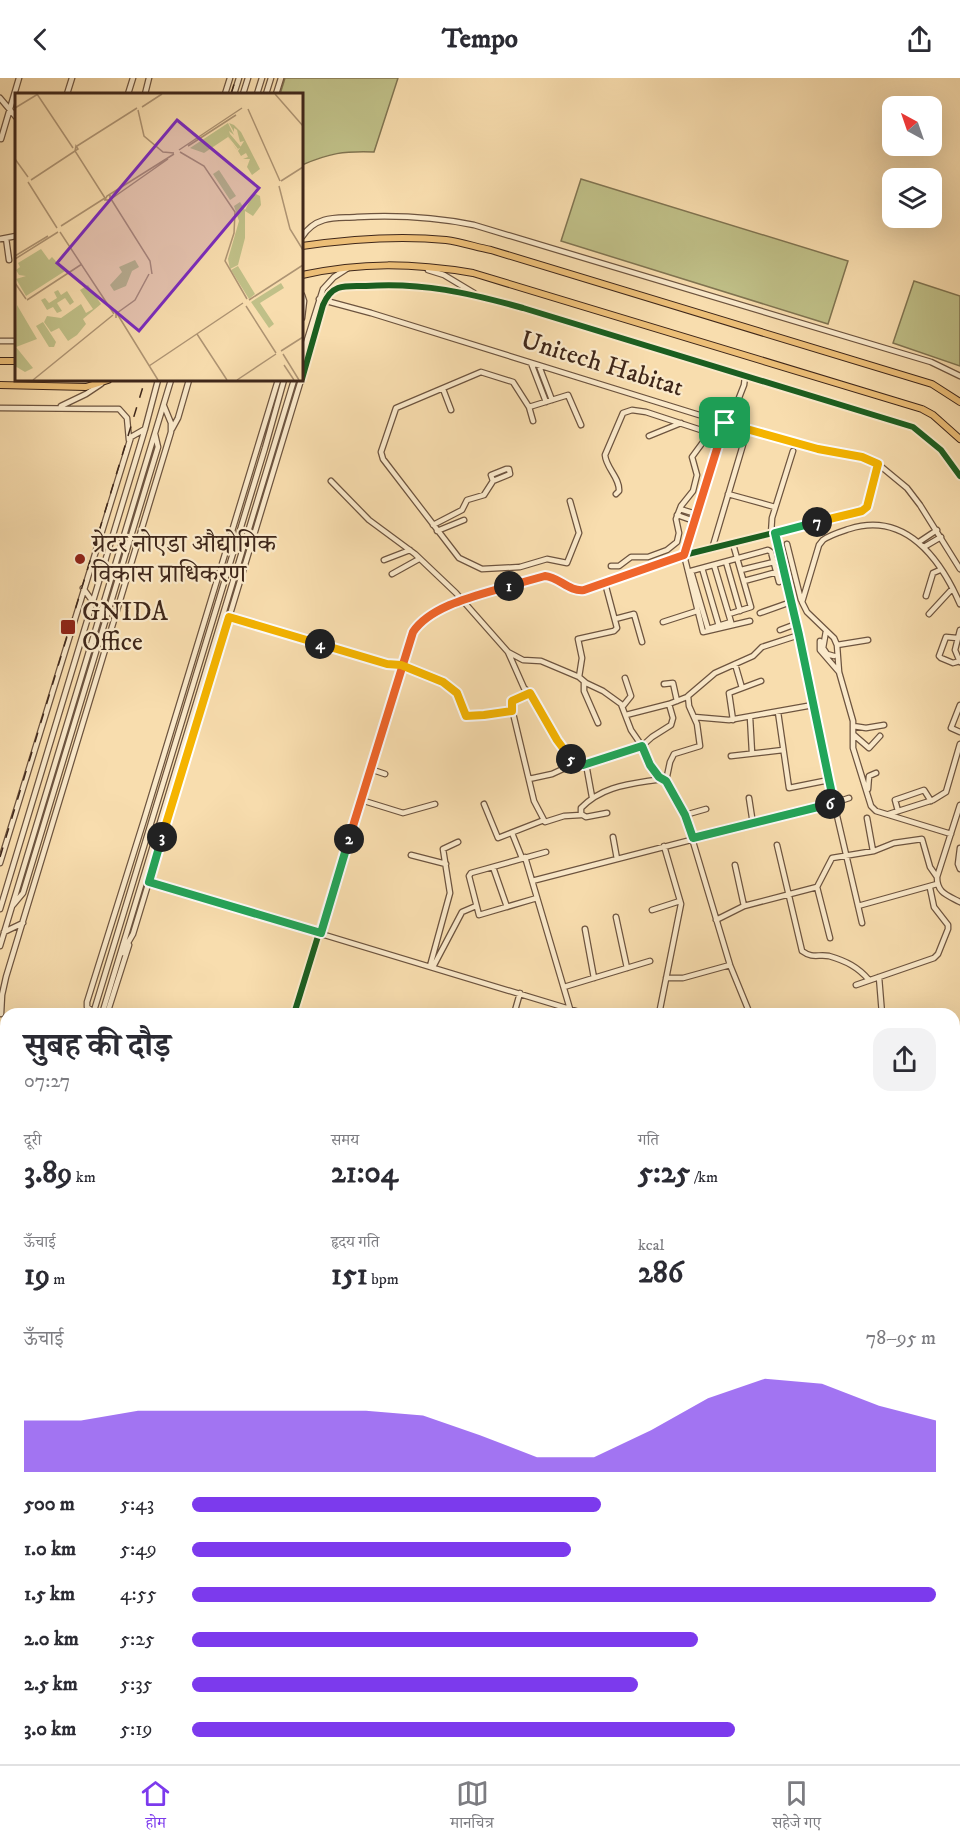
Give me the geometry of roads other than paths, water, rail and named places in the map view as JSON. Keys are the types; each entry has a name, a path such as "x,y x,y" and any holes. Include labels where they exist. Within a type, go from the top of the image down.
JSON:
{"main road":[{"path":"303,246 345,240 403,237 448,241 491,250 932,384 960,402"},
{"path":"303,275 350,267 414,265 473,273 922,409 933,415 960,438"},
{"path":"0,385 86,387 105,381"}],"street":[{"path":"1,139 19,78"},
{"path":"66,93 72,78"},
{"path":"128,93 133,78"},
{"path":"145,93 149,78"},
{"path":"225,93 230,78"},
{"path":"234,93 239,78"},
{"path":"243,93 248,78"},
{"path":"258,93 262,78"},
{"path":"266,93 271,78"},
{"path":"276,93 281,78"},
{"path":"0,99 15,116"},
{"path":"303,236 311,226 338,218 418,216 468,223 512,234 931,362 958,374 960,366"},
{"path":"3,238 9,260"},
{"path":"414,265 444,275 479,296"},
{"path":"303,372 326,285 350,267"},
{"path":"326,285 331,292"},
{"path":"303,352 322,300 340,287 419,286 479,296 913,427 941,450 960,476"},
{"name":"Unitech Habitat","path":"322,300 371,313 725,423 818,449 862,457 878,464 907,488 937,530 960,568"},
{"path":"304,347 316,329"},
{"path":"531,363 546,402"},
{"path":"539,366 552,400"},
{"path":"533,422 529,407 513,381 485,373 478,374 396,408 381,452 383,459 454,554 479,568 520,567 547,559 567,563 579,533 570,501"},
{"path":"735,425 735,408 745,376"},
{"path":"59,408 105,381"},
{"path":"0,909 158,381"},
{"path":"0,946 171,381"},
{"path":"1,1008 3,987 171,432 189,381"},
{"path":"88,1008 87,1002 278,381"},
{"path":"95,1008 216,613 284,381"},
{"path":"108,1008 149,882 294,381"},
{"path":"104,1008 300,381"},
{"path":"443,389 451,410"},
{"path":"529,407 568,395 581,425"},
{"path":"164,406 171,423 171,432"},
{"path":"0,408 119,410 127,418 129,443"},
{"path":"611,566 619,566 631,556 648,557 672,547 679,537 677,515 693,491 698,471 692,457 706,438 706,434 701,429 632,410 623,413 605,459 620,485 620,491 616,494"},
{"path":"266,418 273,420"},
{"path":"649,436 681,423"},
{"path":"725,423 684,555 704,633 750,621"},
{"path":"0,863 129,443 132,435 145,429"},
{"path":"712,549 745,438"},
{"path":"793,451 771,522 799,635 862,923"},
{"path":"296,1008 321,933 401,665 409,641 418,625 427,617 462,601 540,577 550,577 578,590 605,583 684,555 865,509 869,504 878,464"},
{"path":"332,481 369,520 410,550 462,601 508,652 524,688 530,693 557,740 576,763 586,764 642,746 671,725 673,718 669,704"},
{"path":"433,525 462,510 469,498 484,495 493,481"},
{"path":"728,494 775,507"},
{"path":"680,508 696,514"},
{"path":"677,515 694,521"},
{"path":"437,531 464,520"},
{"path":"802,602 819,545 826,537 865,524 882,525 919,542 940,570 960,604"},
{"path":"919,542 937,530"},
{"path":"924,547 941,537"},
{"path":"729,614 751,607 733,544"},
{"path":"787,544 802,602 807,612 837,645 839,672 854,726 854,752 873,809 951,834"},
{"path":"384,560 410,550"},
{"path":"714,565 730,622 708,629 691,572 702,568 768,550 771,552 779,582"},
{"path":"392,574 419,559"},
{"path":"726,562 740,611"},
{"path":"741,570 774,562"},
{"path":"702,568 718,626"},
{"path":"926,596 933,573 940,570"},
{"path":"744,581 777,572"},
{"path":"579,677 582,658 577,641 614,631 617,628 605,583"},
{"path":"83,588 93,602"},
{"path":"929,614 952,589"},
{"path":"760,613 791,602"},
{"path":"663,622 697,611"},
{"path":"216,613 387,664 401,665 447,684 457,693 466,716 512,711"},
{"path":"615,619 634,614 642,642"},
{"path":"780,630 796,624"},
{"path":"957,638 946,637 939,656 941,658 949,662 960,661 955,650 960,630"},
{"path":"826,631 823,648 827,654 834,656"},
{"path":"626,715 687,697 715,673 753,656 764,646 799,635"},
{"path":"837,645 868,640"},
{"path":"820,641 820,650 839,672"},
{"path":"508,652 523,660 542,661 579,677 623,706 632,730 650,765 664,780 685,815 730,964 748,1008"},
{"path":"735,664 742,688"},
{"path":"623,706 630,696 625,678"},
{"path":"733,720 729,693 761,681"},
{"path":"584,682 584,691 598,723"},
{"path":"664,684 673,683 677,701"},
{"path":"530,693 512,701 512,711 534,801 544,820"},
{"path":"664,780 674,754 700,746 687,697"},
{"path":"694,717 733,720 813,705"},
{"path":"960,705 951,726 952,729 960,732"},
{"path":"778,712 789,788 829,780"},
{"path":"750,717 752,753"},
{"path":"854,726 868,728 884,724"},
{"path":"853,735 869,748 880,736"},
{"path":"889,814 931,801 949,788 958,761 960,744"},
{"path":"731,756 783,750"},
{"path":"529,779 552,774 576,763"},
{"path":"586,764 592,797"},
{"path":"370,769 385,774"},
{"path":"868,797 868,778 876,773"},
{"path":"581,814 581,808 592,797 627,784 664,780"},
{"path":"898,811 895,800 924,790 931,801"},
{"path":"749,798 753,824"},
{"path":"532,881 849,798"},
{"path":"361,800 403,813 435,804"},
{"path":"484,804 496,837 544,820 546,822 564,816 581,814 586,817 608,813"},
{"path":"960,805 937,877 937,885 944,894 960,902"},
{"path":"685,815 706,809"},
{"path":"867,818 873,851"},
{"path":"512,832 532,881 570,1008"},
{"path":"613,837 617,859"},
{"path":"830,938 817,887 830,859 873,851 894,843 922,839 930,867 937,877"},
{"path":"431,967 450,893 443,849 458,842"},
{"path":"777,845 802,951 814,957 828,956 853,965 869,980"},
{"path":"660,1008 680,901 664,846"},
{"path":"960,848 958,864 960,869"},
{"path":"537,898 479,915 470,874 546,852"},
{"path":"411,855 446,864"},
{"path":"735,866 744,906"},
{"path":"493,867 507,907"},
{"path":"149,882 567,1008"},
{"path":"858,906 937,885"},
{"path":"716,920 744,906 817,887"},
{"path":"856,985 924,962 938,954 948,925 934,907 930,888"},
{"path":"652,910 680,901"},
{"path":"431,967 462,912 476,906"},
{"path":"616,917 627,968"},
{"path":"4,932 23,924"},
{"path":"585,929 594,978"},
{"path":"118,961 133,934"},
{"path":"564,987 650,961"},
{"path":"666,978 683,978 730,964"},
{"path":"879,977 882,1008"},
{"path":"516,1008 520,993"}],"railway":[{"path":"231,93 236,78"},
{"path":"0,857 145,381"}],"place":[{"name":"ग्रेटर नोएडा औद्योगिक विकास प्राधिकरण","path":"80,559"},
{"name":"GNIDA Office","path":"68,627"}]}
